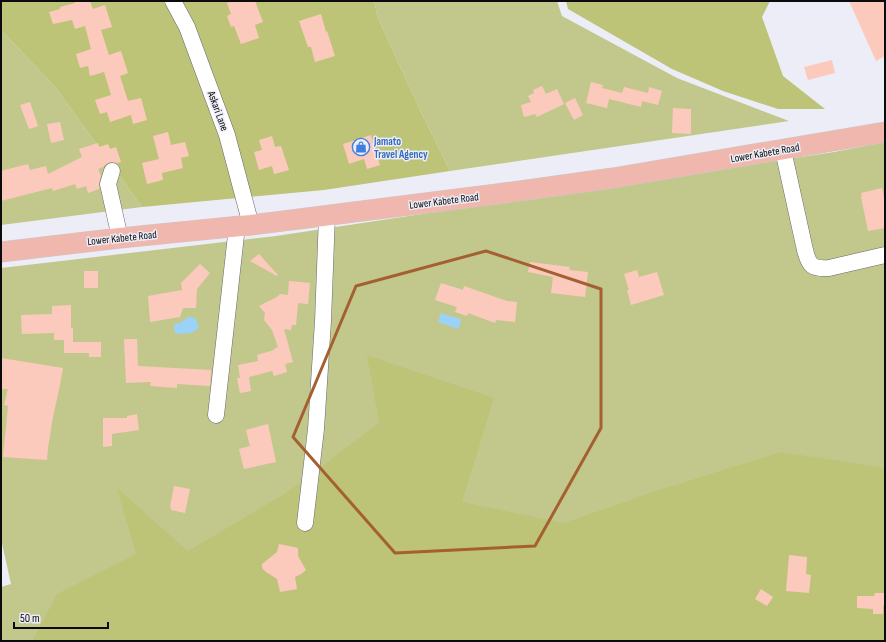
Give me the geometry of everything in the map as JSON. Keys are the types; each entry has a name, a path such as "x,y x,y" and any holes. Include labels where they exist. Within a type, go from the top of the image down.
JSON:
{"main road":[{"name":"Lower Kabete Road","path":"1,252 244,225 497,194 613,178 885,132"}],"street":[{"name":"Askari Lane","path":"173,1 187,27 227,135 244,225"},
{"path":"784,150 807,260 810,264 814,267 829,268 885,255"},
{"path":"112,171 108,184 120,238"},
{"path":"304,523 316,429 323,321 327,215"},
{"path":"216,415 244,225"}],"highlighted area":[{"path":"486,251 601,289 601,428 535,546 395,553 293,437 356,286"}],"green space":[{"path":"1,1 374,1 378,18 450,171 324,190 142,207 55,87 1,30"},
{"path":"374,1 557,1 562,16 677,78 789,121 450,171 378,18"},
{"path":"566,1 770,1 762,17 783,76 825,109 778,109 723,91 672,69 568,9"},
{"path":"1,30 55,87 142,207 1,225"},
{"path":"885,142 885,641 1,641 1,587 11,584 1,539 1,268 276,236 834,152"},
{"path":"367,355 494,398 462,502 564,523 656,491 781,452 885,468 885,641 32,641 57,594 136,554 117,488 188,551 286,493 379,423"}],"water":[{"path":"441,313 460,319 461,322 458,329 438,322"},
{"path":"188,317 196,319 199,327 197,330 189,333 175,333 174,324 180,323"}],"building":[{"path":"75,1 90,1 93,9 105,5 112,27 101,30 109,55 121,51 128,73 120,76 128,101 141,98 147,120 133,124 131,115 110,122 107,112 100,114 95,100 111,95 104,72 90,76 88,66 80,68 76,54 91,49 85,26 75,29 72,20 53,24 49,12 75,3"},
{"path":"233,1 255,1 263,22 255,25 259,38 241,44 234,26 231,27 227,16 231,14 227,3"},
{"path":"849,1 885,1 885,56 876,61"},
{"path":"321,14 335,56 315,62 311,47 308,47 299,21"},
{"path":"832,60 835,73 808,80 804,67"},
{"path":"591,82 603,85 602,88 622,93 624,87 648,93 649,87 662,91 658,105 642,101 641,107 609,99 607,108 586,103"},
{"path":"542,86 546,94 557,89 564,104 537,117 535,114 524,117 521,105 531,102 528,96 534,93 533,90"},
{"path":"575,98 583,115 574,120 565,103"},
{"path":"30,102 38,126 29,129 20,105"},
{"path":"673,108 691,109 691,134 672,133"},
{"path":"60,122 64,140 51,143 47,124"},
{"path":"168,132 171,145 185,142 189,156 181,158 183,168 162,173 163,180 147,184 142,163 159,159 153,136"},
{"path":"371,135 380,165 367,169 364,159 349,164 343,144"},
{"path":"272,136 275,147 281,146 289,170 274,174 272,166 259,170 254,152 262,150 259,140"},
{"path":"98,143 99,147 108,144 110,149 116,147 121,162 110,162 98,169 101,176 99,189 88,193 86,186 77,189 75,184 53,191 52,188 1,201 1,171 28,164 30,170 46,166 48,174 82,157 79,149"},
{"path":"882,188 885,202 885,228 868,231 861,193"},
{"path":"259,254 278,275 277,276 250,261"},
{"path":"530,262 570,267 569,270 588,272 585,297 551,293 553,277 528,272"},
{"path":"200,264 210,273 197,289 196,308 183,308 180,317 150,322 148,296 182,290 181,283"},
{"path":"637,270 639,277 657,272 664,295 631,305 627,290 629,290 624,274"},
{"path":"84,271 98,271 98,288 84,288"},
{"path":"289,281 310,283 308,304 298,303 296,325 292,325 291,330 284,329 293,362 285,364 287,372 274,376 272,371 249,377 251,391 240,393 237,378 240,378 238,365 258,361 257,355 274,350 278,347 272,330 264,320 265,313 259,306 280,294 288,295"},
{"path":"441,283 463,290 464,286 507,301 517,302 515,322 496,320 495,323 468,313 467,316 455,312 457,307 435,300"},
{"path":"71,305 71,328 73,328 73,342 101,342 101,357 89,357 89,353 64,353 64,340 54,340 54,333 22,334 21,315 52,314 52,306"},
{"path":"124,339 137,339 138,366 211,370 210,386 177,384 177,388 150,386 151,382 126,383"},
{"path":"1,358 63,368 53,417 47,460 3,457 8,406 4,405 8,389 1,389"},
{"path":"137,414 139,430 112,434 112,446 103,447 103,418 127,418 127,416"},
{"path":"268,424 276,462 244,469 239,449 250,446 246,430"},
{"path":"174,486 190,489 185,513 171,510 170,507"},
{"path":"279,544 298,548 298,556 306,570 295,577 297,589 280,592 277,579 262,568 262,564 277,552"},
{"path":"789,555 807,557 806,574 811,575 809,593 786,591"},
{"path":"761,589 773,597 767,606 755,599"},
{"path":"875,593 885,593 885,606 883,606 883,614 873,614 873,609 857,608 857,596 874,596"}],"place":[{"name":"Jamato Travel Agency","path":"361,147"}]}
